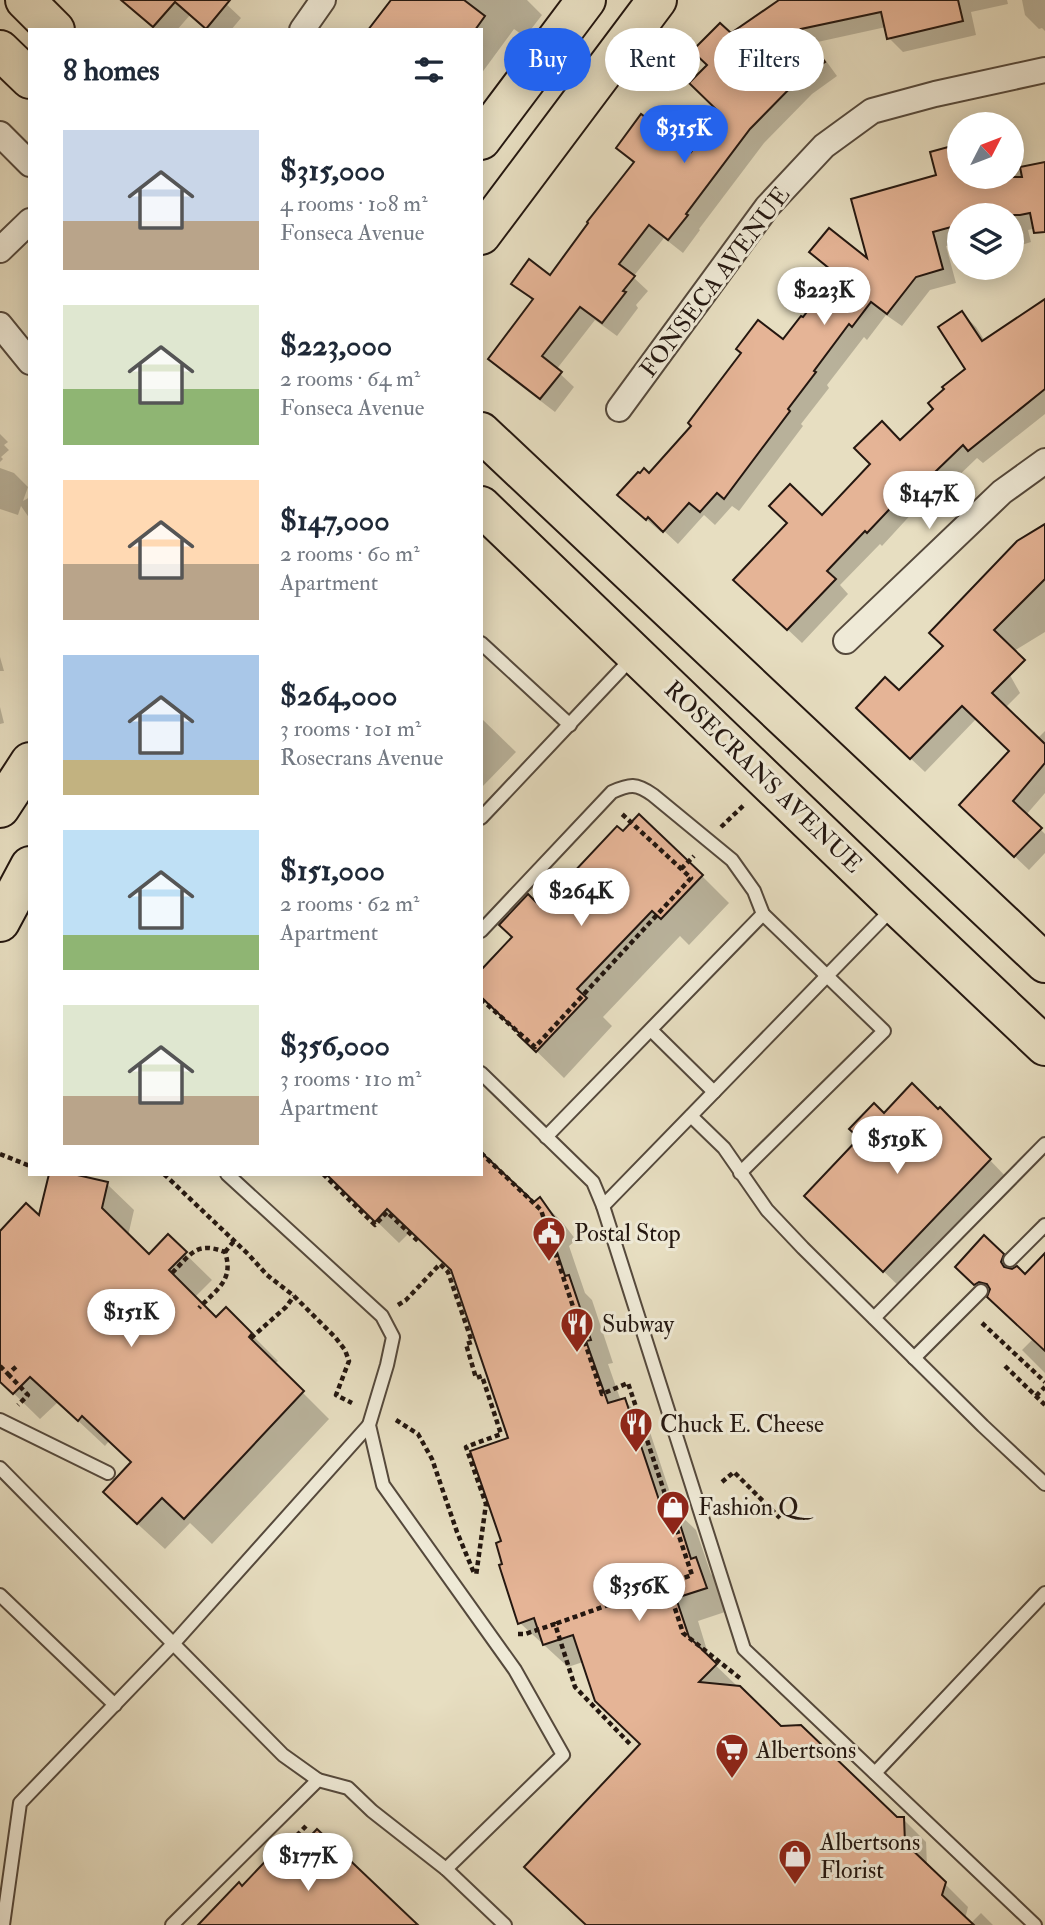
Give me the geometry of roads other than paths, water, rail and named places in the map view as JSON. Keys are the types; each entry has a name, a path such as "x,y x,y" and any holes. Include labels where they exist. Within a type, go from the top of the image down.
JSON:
{"main road":[{"path":"26,0 53,28"},
{"path":"483,137 586,0"},
{"path":"483,232 657,0"},
{"path":"0,50 28,77"},
{"path":"483,434 1045,963"},
{"name":"ROSECRANS AVENUE","path":"483,508 1045,1046"},
{"path":"0,808 28,765"},
{"path":"895,905 937,862"}],"street":[{"path":"303,28 323,0"},
{"name":"FONSECA AVENUE","path":"619,409 767,207 824,146 872,111 1045,70"},
{"path":"0,134 28,162"},
{"path":"0,250 28,223"},
{"path":"0,325 28,360"},
{"path":"846,641 1002,492 1045,461"}],"lane":[{"path":"483,645 570,725"},
{"path":"483,816 635,655"},
{"path":"483,929 611,792 628,785 642,787 732,860 754,891 763,914 884,1031 740,1173"},
{"path":"603,1206 895,905"},
{"path":"546,1137 763,914"},
{"path":"651,1030 714,1092"},
{"path":"483,1075 593,1182 603,1206 744,1649 1035,1925"},
{"path":"691,1116 724,1148 767,1210 990,1433 1045,1484"},
{"path":"874,1318 1045,1144"},
{"path":"3,1925 20,1803 173,1644 369,1425 393,1337 382,1316 234,1177"},
{"path":"1010,1260 1045,1225"},
{"path":"914,1358 981,1291"},
{"path":"0,1420 108,1473"},
{"path":"369,1425 383,1485 514,1670 563,1755 446,1869"},
{"path":"0,1468 283,1755 318,1780 348,1788 372,1811 446,1869 505,1925"},
{"path":"875,1773 1045,1593"},
{"path":"0,1595 115,1705"},
{"path":"172,1925 318,1780"}],"place":[{"name":"Postal Stop","path":"549,1263"},
{"name":"Subway","path":"577,1354"},
{"name":"Chuck E. Cheese","path":"636,1454"},
{"name":"Fashion Q","path":"673,1537"},
{"name":"Albertsons","path":"732,1780"},
{"name":"Albertsons Florist","path":"795,1886"}]}
